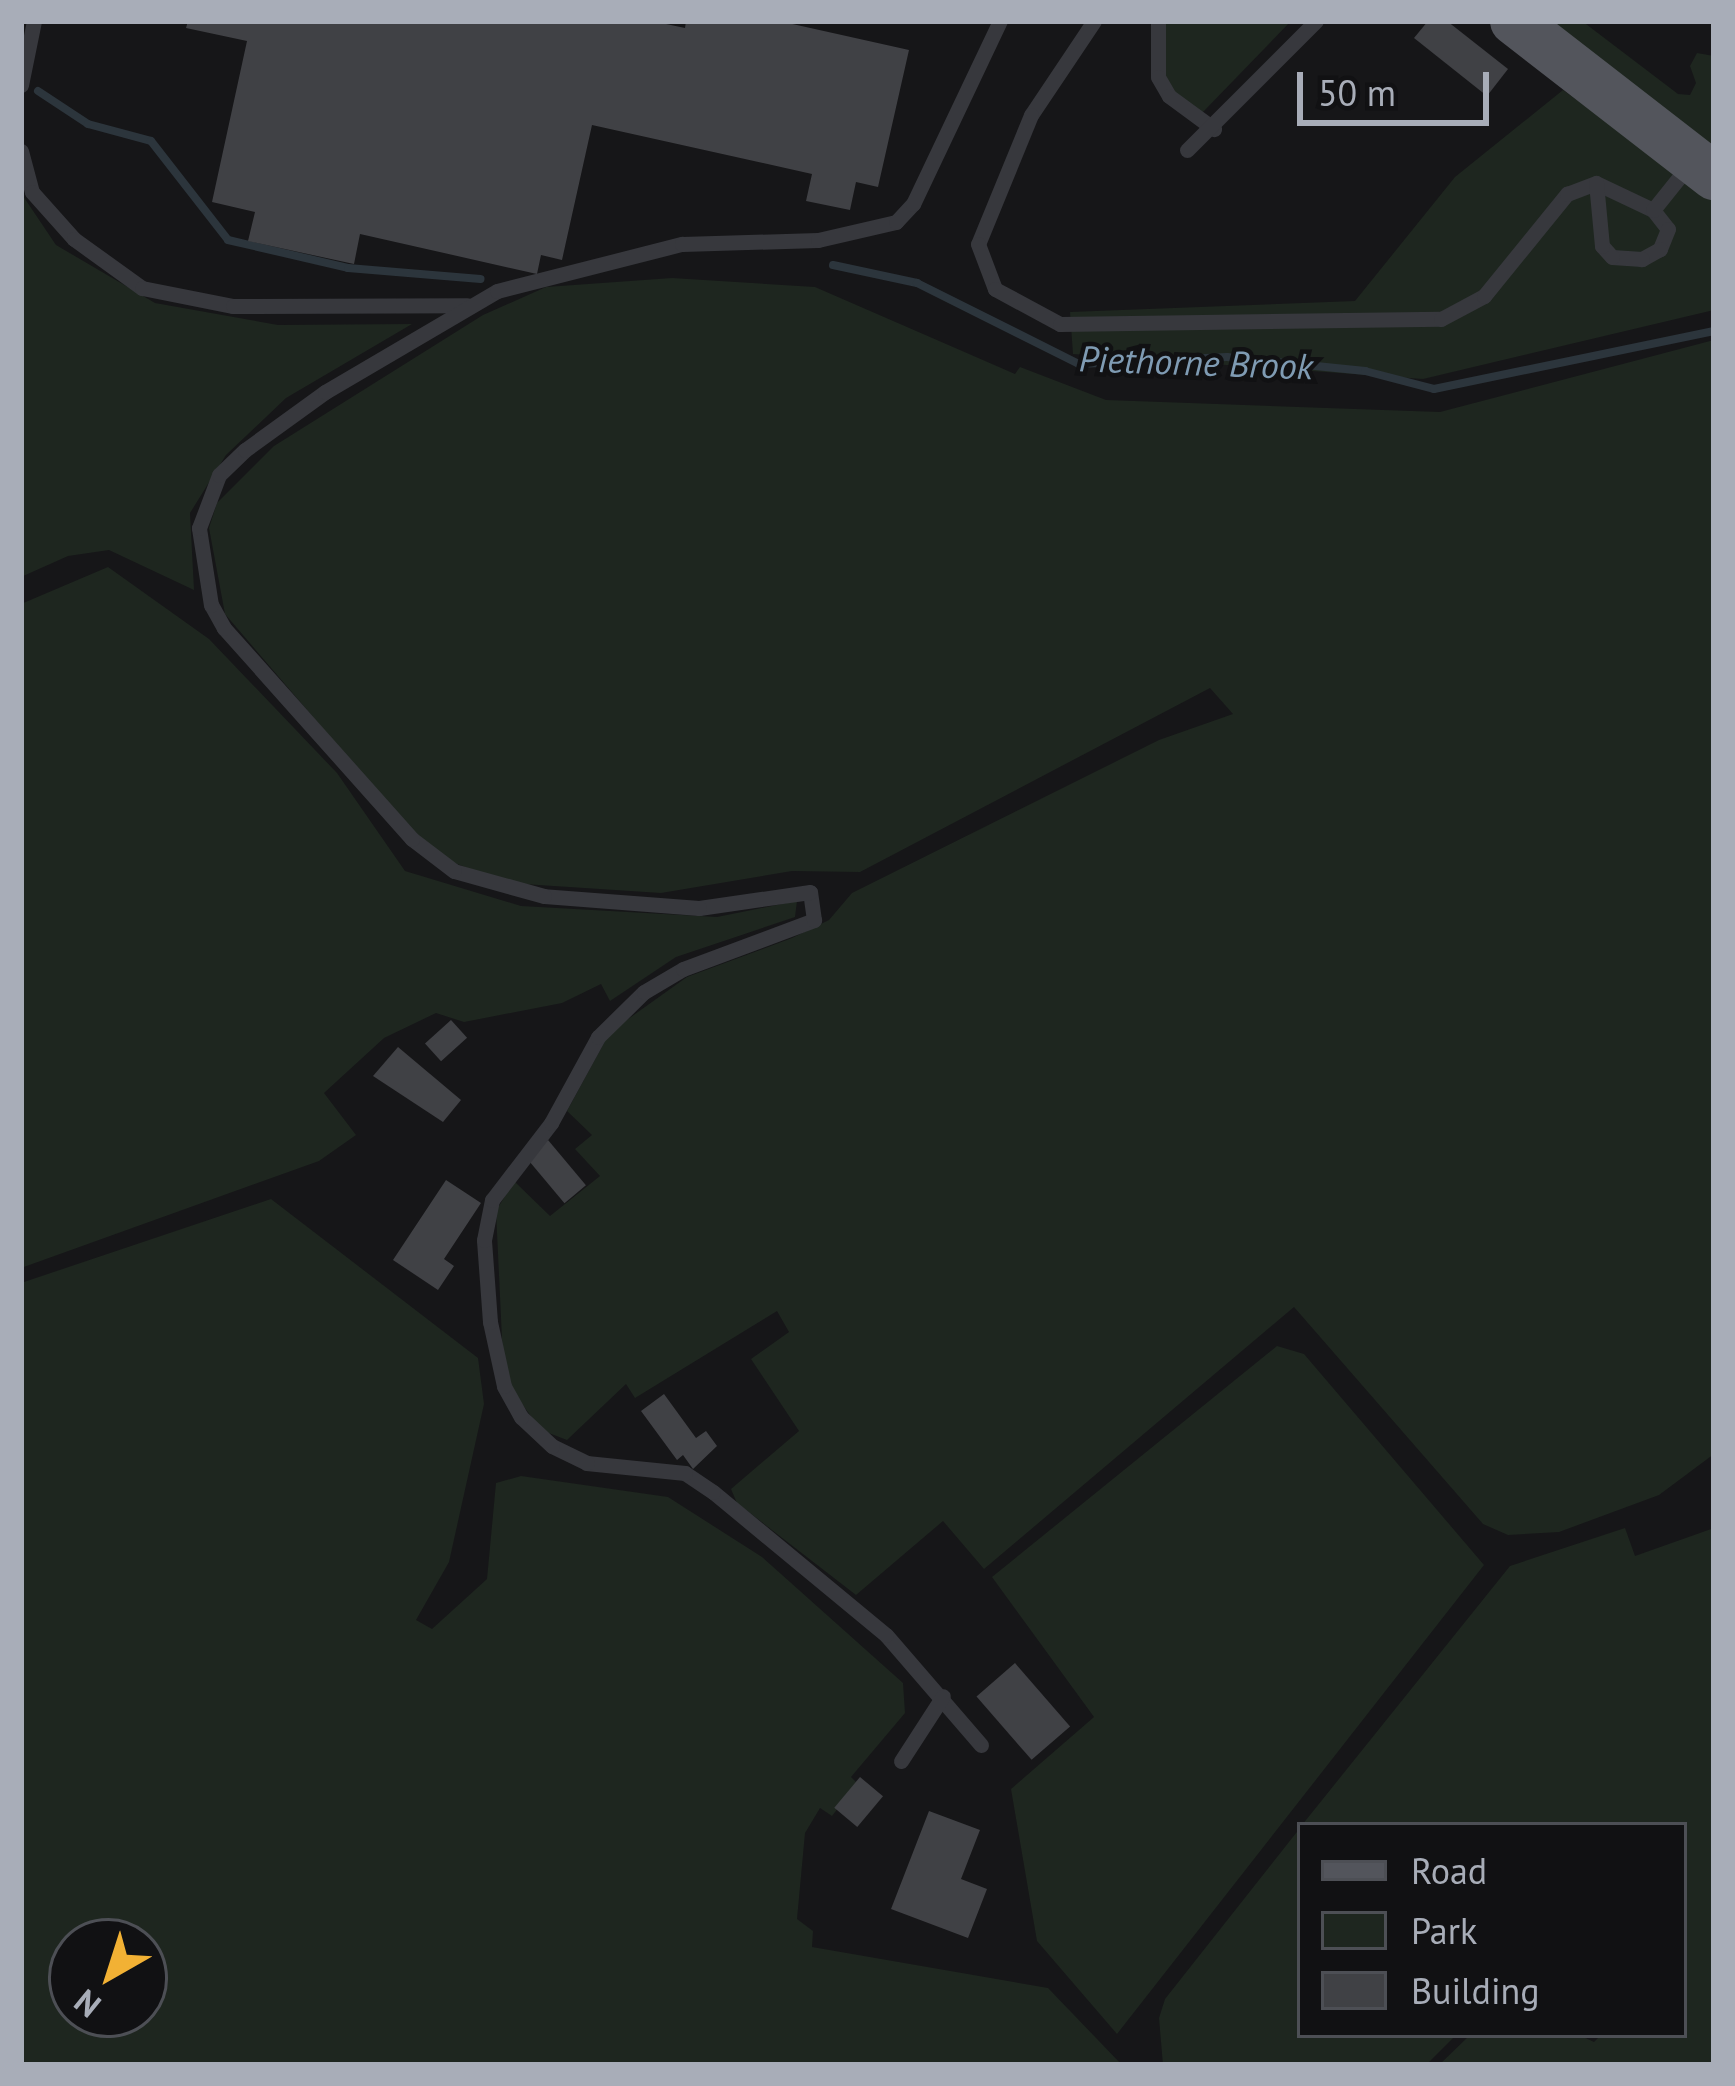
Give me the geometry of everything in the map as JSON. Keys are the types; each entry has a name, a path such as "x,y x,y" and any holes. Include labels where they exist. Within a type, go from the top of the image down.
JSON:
{"main road":[{"path":"1514,21 1703,168"}],"lane":[{"path":"21,85 34,21"},
{"path":"981,1745 943,1696 826,1581 685,1473 587,1463 552,1446 520,1417 504,1386 490,1322 484,1240 492,1200 550,1123 598,1037 644,992 683,969 814,920 810,892 699,908 544,896 454,872 412,839 237,646 211,605 199,528 219,476 325,392 497,290 682,244 881,231 913,204 1000,21"},
{"path":"1094,21 1031,115 978,244 995,289 1060,324 1442,319 1484,296 1567,194 1596,183 1653,210 1668,229 1660,249 1642,259 1612,257 1602,246 1596,183"},
{"path":"1158,21 1158,77 1169,96 1214,128"},
{"path":"1187,149 1214,128 1316,21"},
{"path":"21,151 32,192 46,208 74,239 142,288 291,310 470,305"},
{"path":"1653,210 1703,168"},
{"path":"901,1761 943,1696"}],"green space":[{"path":"1164,21 1291,21 1202,113 1178,101 1161,67"},
{"path":"1534,21 1582,21 1678,94 1690,95 1696,83 1690,66 1697,53 1714,56 1714,161"},
{"path":"1563,90 1714,200 1714,310 1423,379 1073,354 1070,312 1355,301 1455,177"},
{"path":"21,193 56,245 155,303 278,325 412,324 286,398 226,455 190,513 194,590 109,550 68,556 21,577"},
{"path":"672,278 815,287 1015,374 1020,367 1106,400 1440,412 1714,340 1714,1454 1659,1495 1559,1532 1508,1535 1483,1524 1294,1307 984,1569 943,1521 856,1595 737,1503 731,1489 799,1431 751,1359 789,1332 777,1311 635,1398 626,1384 567,1440 541,1430 509,1386 503,1360 496,1211 514,1181 550,1216 600,1176 575,1149 592,1135 567,1111 610,1032 687,977 792,938 829,920 852,893 1159,740 1233,714 1210,688 860,872 792,871 661,893 507,883 452,862 415,836 225,614 209,528 217,503 274,446 483,315 546,287"},
{"path":"108,567 209,639 337,773 405,871 521,906 717,917 797,901 795,917 676,957 610,1001 601,984 562,1003 464,1022 436,1013 384,1038 324,1093 356,1135 319,1161 21,1268 21,604"},
{"path":"271,1199 478,1358 484,1404 449,1562 416,1620 432,1629 487,1579 496,1483 521,1476 668,1497 762,1557 903,1683 905,1713 851,1777 857,1783 832,1816 820,1808 805,1833 797,1919 813,1931 812,1947 1048,1988 1122,2065 21,2065 21,1283"},
{"path":"1277,1346 1304,1354 1484,1565 1117,2034 1037,1941 1011,1789 1094,1717 992,1577"},
{"path":"1625,1528 1635,1556 1714,1528 1714,2065 1439,2065 1467,2038 1585,2038 1594,2042 1598,2038 1687,2038 1687,1822 1304,1822 1510,1566"},
{"path":"1297,1832 1297,2038 1453,2038 1426,2065 1163,2065 1159,2018 1165,1999"}],"building":[{"path":"188,21 652,21 685,28 686,21 779,21 909,50 878,187 856,182 850,210 806,201 812,174 592,125 562,260 541,255 537,274 360,234 354,264 248,241 255,212 212,202 247,41 186,28"},
{"path":"1428,21 1447,21 1508,69 1487,96 1414,38"},
{"path":"451,1020 467,1038 441,1061 425,1043"},
{"path":"398,1047 461,1100 443,1122 373,1076"},
{"path":"548,1140 586,1185 564,1203 527,1158"},
{"path":"446,1180 481,1203 444,1259 454,1266 438,1290 393,1260"},
{"path":"664,1394 696,1438 706,1431 717,1446 693,1469 683,1455 677,1460 641,1411"},
{"path":"1015,1663 1070,1726 1032,1760 977,1696"},
{"path":"860,1777 883,1796 857,1827 834,1808"},
{"path":"929,1811 980,1830 961,1879 987,1889 968,1938 891,1909"}],"waterway":[{"name":"Piethorne Brook","path":"38,91 88,124 151,141 228,240 348,268 481,279"},
{"name":"Piethorne Brook","path":"833,265 917,283 1079,364 1227,357 1365,371 1434,389 1714,331"}]}
